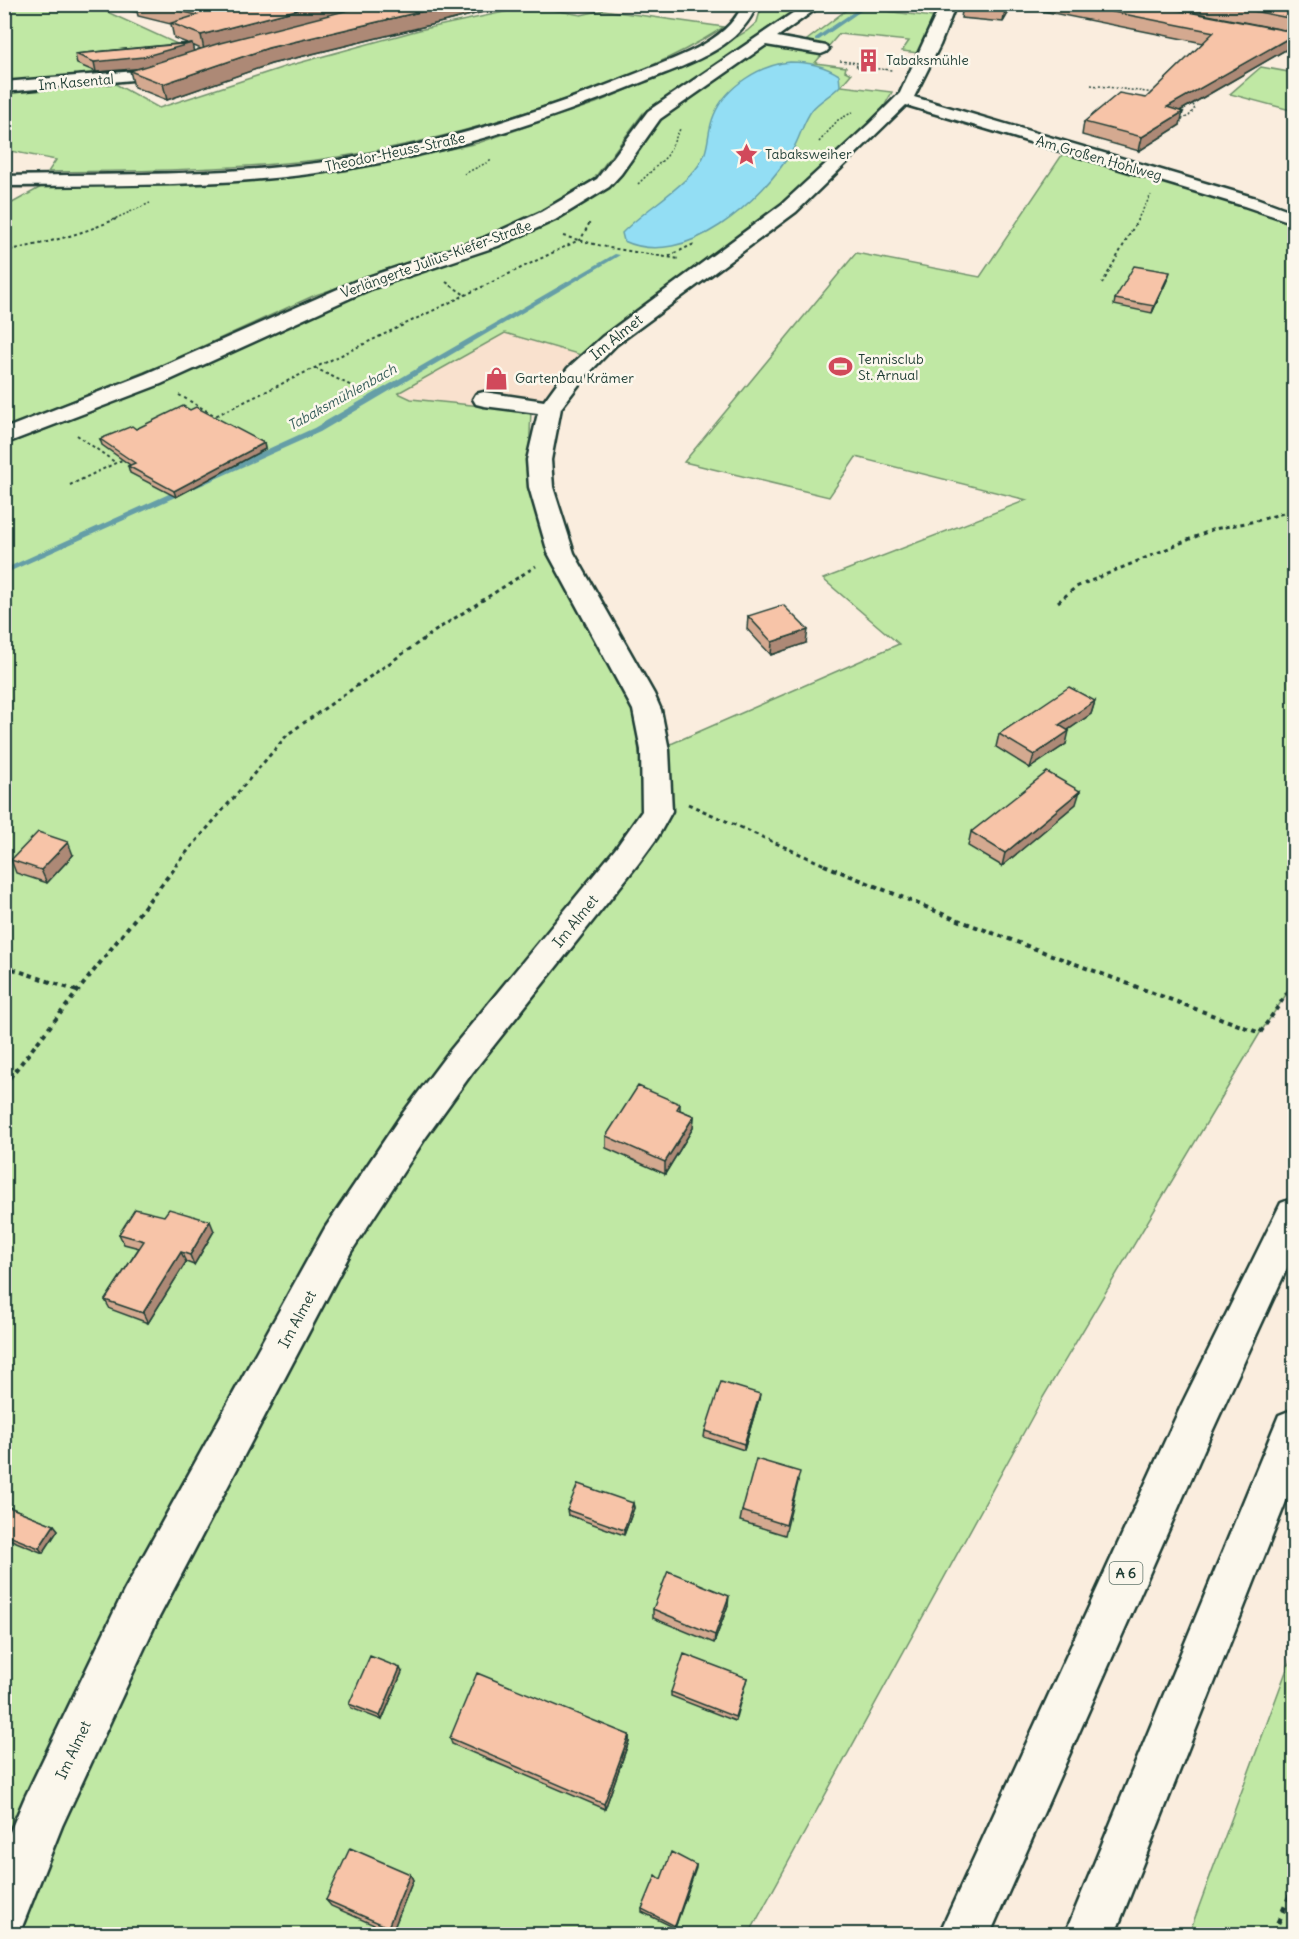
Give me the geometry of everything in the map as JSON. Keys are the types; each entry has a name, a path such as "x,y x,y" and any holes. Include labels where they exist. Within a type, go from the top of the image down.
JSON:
{"main road":[{"name":"Theodor-Heuss-Straße","path":"4,181 179,177 318,168 398,154 504,127 587,99 688,57 738,27 748,13 750,4"},
{"name":"Verlängerte Julius-Kiefer-Straße","path":"4,437 153,379 363,285 491,242 556,212 603,183 654,115 816,4"},
{"name":"Im Almet","path":"4,1909 42,1814 140,1607 338,1240 413,1127 460,1063 646,831 657,811 655,750 648,710 561,553 541,487 539,460 550,408 576,373 600,349 624,328 789,208 903,99 949,4"},
{"path":"764,40 821,49"},
{"name":"Im Kasental","path":"4,87 153,74 129,81"},
{"name":"Am Großen Hohlweg","path":"903,99 1294,218"},
{"path":"484,399 550,408"},
{"name":"A 6","path":"964,1935 1196,1420 1294,1214"},
{"path":"1090,1935 1294,1429"}],"path":[{"path":"838,61 858,63 856,67 917,73"},
{"path":"1091,85 1165,94"},
{"path":"1177,121 1189,116 1195,108 1194,103 1185,96"},
{"path":"464,174 492,160"},
{"path":"1102,284 1161,176"},
{"path":"4,251 66,238 134,212 168,194 179,177"},
{"path":"206,421 581,239 610,248 669,256"},
{"path":"315,368 368,394"},
{"path":"153,379 216,416"},
{"path":"75,434 116,463"},
{"path":"70,485 126,458"},
{"path":"1058,602 1076,587 1214,529 1256,521 1294,510"},
{"path":"4,1085 175,867 288,734 441,627 532,568 561,553"},
{"path":"656,789 798,854 950,917 1260,1033 1294,983"},
{"path":"4,966 77,991"},
{"path":"1273,1935 1294,1886"}],"shaded area":[{"path":"505,333 581,355 543,401 537,401 531,411 411,399 397,393"}],"green space":[{"path":"4,5 92,5 197,53 108,80 159,108 284,67 419,30 532,6 581,15 603,10 724,27 662,61 554,103 436,138 377,151 316,160 249,166 48,172 56,160 5,150"},
{"path":"762,5 806,5 643,113 593,180 539,213 482,237 313,296 164,364 5,428 5,207 41,187 186,184 295,177 346,171 478,143 596,103 698,60 747,31 757,22"},
{"path":"853,5 884,5 877,10 933,17 918,53 902,51 909,41 839,34 828,47 803,43"},
{"path":"768,43 825,51 815,63 846,67 845,71 851,74 841,86 892,92 882,110 783,205 581,355 505,333 398,393 411,399 531,411 528,477 536,508 635,711 639,753 673,743 899,644 823,579 1027,500 856,457 829,497 684,462 856,253 980,277 1066,149 1250,202 1294,218 1294,983 1260,1033 1042,1399 749,1934 5,1934 5,445 99,409 239,349 301,319 524,235 593,197 611,184 624,171 663,116"},
{"path":"1261,67 1294,73 1294,111 1230,94"},
{"path":"1294,1650 1294,1934 1189,1934 1201,1901"}],"water":[{"name":"Tabaksweiher","path":"790,62 828,69 839,75 840,86 812,110 792,151 762,190 720,225 696,238 672,246 648,247 624,241 622,233 695,170 704,156 714,115 719,105 735,86 767,67"}],"building":[{"path":"150,4 319,4 201,35 171,23 197,15"},
{"path":"372,4 453,4 268,48 163,84 130,71 220,43"},
{"path":"963,4 1008,4 1005,10 962,6"},
{"path":"1073,4 1146,4 1294,32 1294,35 1167,107 1183,112 1142,137 1084,122 1119,93 1146,98 1214,32"},
{"path":"1217,4 1294,4 1294,19"},
{"path":"192,43 143,57 94,62 75,54"},
{"path":"1134,266 1170,272 1154,306 1115,299"},
{"path":"183,406 190,410 196,407 264,443 174,491 128,466 135,463 100,439 132,426 136,429"},
{"path":"783,605 808,630 772,642 748,616"},
{"path":"1069,687 1095,701 1059,725 1069,731 1034,755 999,734"},
{"path":"1047,772 1080,791 1005,853 971,832"},
{"path":"38,832 68,842 41,870 11,860"},
{"path":"638,1086 680,1104 677,1109 694,1116 665,1162 606,1136"},
{"path":"135,1209 164,1216 169,1209 210,1221 190,1255 181,1252 143,1313 105,1300 144,1241 119,1234"},
{"path":"721,1382 760,1394 744,1444 705,1431"},
{"path":"756,1459 800,1472 786,1525 742,1511"},
{"path":"578,1484 633,1503 624,1530 567,1510"},
{"path":"4,1505 54,1525 39,1548 4,1534"},
{"path":"668,1571 729,1596 715,1635 653,1609"},
{"path":"684,1654 747,1678 735,1717 671,1692"},
{"path":"370,1656 400,1668 380,1716 349,1704"},
{"path":"477,1673 629,1735 604,1804 450,1738"},
{"path":"350,1848 410,1874 388,1927 326,1900"},
{"path":"671,1852 696,1865 675,1926 642,1909 656,1875 661,1879"}],"waterway":[{"name":"Tabaksmühlenbach","path":"817,39 869,4"},
{"name":"Tabaksmühlenbach","path":"4,572 317,430 617,255"}],"place":[{"name":"Tabaksmühle","path":"868,60"},
{"name":"Tabaksweiher","path":"747,154"},
{"name":"Tennisclub St. Arnual","path":"840,367"},
{"name":"Gartenbau Krämer","path":"497,378"}]}
